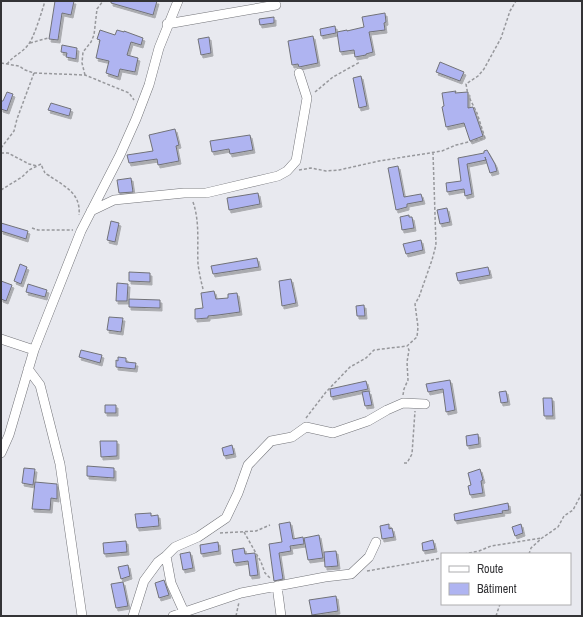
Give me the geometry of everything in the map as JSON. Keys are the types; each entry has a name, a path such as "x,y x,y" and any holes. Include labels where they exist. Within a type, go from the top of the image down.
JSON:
{"street":[{"path":"1,453 9,435 34,350 81,231 120,155 136,119 167,24 178,1"},
{"path":"167,24 276,5"},
{"path":"91,211 114,200 184,193 206,193 278,176 287,171 296,161 307,98 299,73"},
{"path":"1,339 34,350"},
{"path":"28,369 40,385 60,464 82,616"},
{"path":"132,616 144,581 158,562 175,546 198,536 226,518 238,493 248,465 271,441 292,436 306,427 333,433 368,421 403,403 420,404"},
{"path":"173,616 241,593 351,574 370,557 376,542"},
{"path":"166,556 171,583 184,612"},
{"path":"278,586 281,616"}],"path":[{"path":"7,64 13,56 30,43 38,20 42,14 45,1"},
{"path":"85,75 82,63 83,52 91,42 94,35 97,9 103,1"},
{"path":"287,171 311,168 326,171 339,170 379,161 433,153 485,138 477,113 468,95 466,84 478,76 484,69 501,38 510,11 516,1"},
{"path":"30,43 48,38"},
{"path":"307,98 333,77 360,62"},
{"path":"1,63 19,66 34,73 85,75 129,93 137,104"},
{"path":"1,148 14,131 16,120 34,73"},
{"path":"1,153 8,153 29,164 37,166 41,164 46,173 75,195 80,208 78,221"},
{"path":"305,419 326,392 350,367 366,358 374,350 407,346 417,337 418,327 415,304 419,297 436,245 433,153"},
{"path":"1,190 37,166"},
{"path":"184,193 193,200 195,209 198,227 198,266 203,289"},
{"path":"32,228 38,230 73,230"},
{"path":"403,403 404,389 408,380 407,362 409,350 407,346"},
{"path":"404,463 407,463 412,454 420,404"},
{"path":"529,553 531,548 558,527 564,516 573,510 582,493"},
{"path":"219,533 256,531 270,525"},
{"path":"244,532 261,562 265,573 278,586"},
{"path":"469,553 497,545 542,538"},
{"path":"365,571 441,558"},
{"path":"236,616 241,593"},
{"path":"496,616 500,605"}],"building":[{"path":"55,1 74,1 71,15 62,13 58,40 49,39"},
{"path":"111,1 157,1 153,15 111,3"},
{"path":"385,13 385,30 369,32 373,52 355,57 354,50 340,52 337,32 364,27 362,17"},
{"path":"274,17 274,23 260,25 259,19"},
{"path":"335,26 336,33 321,36 320,29"},
{"path":"100,30 115,35 117,30 124,31 143,38 141,45 131,42 127,55 138,58 135,72 120,69 118,77 106,73 109,61 96,58 100,40 97,39"},
{"path":"313,36 318,63 299,67 298,64 292,65 288,41"},
{"path":"209,37 211,53 201,55 198,39"},
{"path":"62,45 77,48 76,59 66,57 67,53 61,52"},
{"path":"440,62 464,72 460,81 436,72"},
{"path":"361,76 367,106 359,108 353,78"},
{"path":"456,91 455,93 468,92 468,108 473,107 483,136 470,141 464,123 446,127 442,107 444,106 442,93"},
{"path":"7,92 13,94 7,111 1,109 1,101 3,101"},
{"path":"51,103 71,109 69,116 48,110"},
{"path":"175,129 179,145 176,146 179,161 158,165 157,159 129,163 127,155 153,151 149,135"},
{"path":"250,135 253,150 230,154 229,149 212,152 210,141"},
{"path":"487,150 495,164 497,171 490,173 486,160 467,164 472,194 465,196 464,189 447,192 446,183 461,181 458,158 484,153 484,151"},
{"path":"398,166 404,197 421,194 423,201 407,204 407,207 396,210 388,168"},
{"path":"131,178 133,192 119,193 117,180"},
{"path":"258,193 260,204 229,210 227,198"},
{"path":"447,208 450,222 440,224 437,210"},
{"path":"409,215 409,217 412,217 414,228 402,230 400,217"},
{"path":"111,221 119,223 115,242 107,240"},
{"path":"1,223 28,231 26,239 1,231"},
{"path":"421,240 423,250 406,254 403,244"},
{"path":"257,258 259,267 213,274 211,266"},
{"path":"20,264 27,267 21,284 14,281"},
{"path":"488,267 490,275 458,281 456,273"},
{"path":"129,272 150,273 150,282 129,281"},
{"path":"291,279 296,303 282,306 279,281"},
{"path":"1,281 12,285 6,301 1,299"},
{"path":"117,283 128,284 127,301 116,301"},
{"path":"28,284 47,290 45,297 26,292"},
{"path":"214,291 216,299 228,298 228,294 237,293 240,312 195,319 195,309 203,308 201,293"},
{"path":"129,299 160,300 160,308 129,307"},
{"path":"364,305 365,316 357,316 356,306"},
{"path":"109,317 123,318 121,332 107,330"},
{"path":"81,350 102,355 100,363 79,357"},
{"path":"118,357 126,358 126,362 136,363 135,369 116,367 116,360 118,361"},
{"path":"450,380 455,410 446,412 443,389 428,392 426,384"},
{"path":"366,381 368,389 331,397 330,389"},
{"path":"369,391 372,405 365,406 362,392"},
{"path":"506,391 508,402 501,403 499,392"},
{"path":"543,398 552,398 553,416 544,416"},
{"path":"105,405 116,405 116,413 105,413"},
{"path":"478,434 479,444 467,446 466,436"},
{"path":"100,441 117,441 117,456 101,457"},
{"path":"232,445 234,454 224,456 222,448"},
{"path":"87,466 114,468 114,478 87,476"},
{"path":"24,468 35,469 33,485 22,483"},
{"path":"480,469 483,480 481,481 483,493 470,495 468,486 471,485 468,473"},
{"path":"35,482 57,484 57,499 51,498 50,510 32,509"},
{"path":"508,503 509,510 502,511 503,513 455,521 454,514"},
{"path":"151,513 151,516 158,515 159,526 137,528 135,514"},
{"path":"290,522 293,539 303,537 304,544 290,546 291,551 279,553 283,579 274,581 269,544 282,542 279,524"},
{"path":"389,524 389,529 392,528 394,537 382,539 380,526"},
{"path":"521,524 523,533 515,536 512,527"},
{"path":"319,535 323,558 308,560 304,538"},
{"path":"433,540 435,549 423,551 422,543"},
{"path":"126,541 127,552 104,554 103,543"},
{"path":"218,542 219,551 201,554 200,545"},
{"path":"244,548 245,554 255,553 258,575 250,576 248,561 234,563 232,550"},
{"path":"336,551 338,566 325,567 324,552"},
{"path":"190,552 193,568 183,570 180,554"},
{"path":"128,565 130,576 121,579 118,567"},
{"path":"164,580 169,595 159,598 155,583"},
{"path":"123,582 128,606 116,608 111,584"},
{"path":"336,596 338,611 312,615 309,600"}]}
